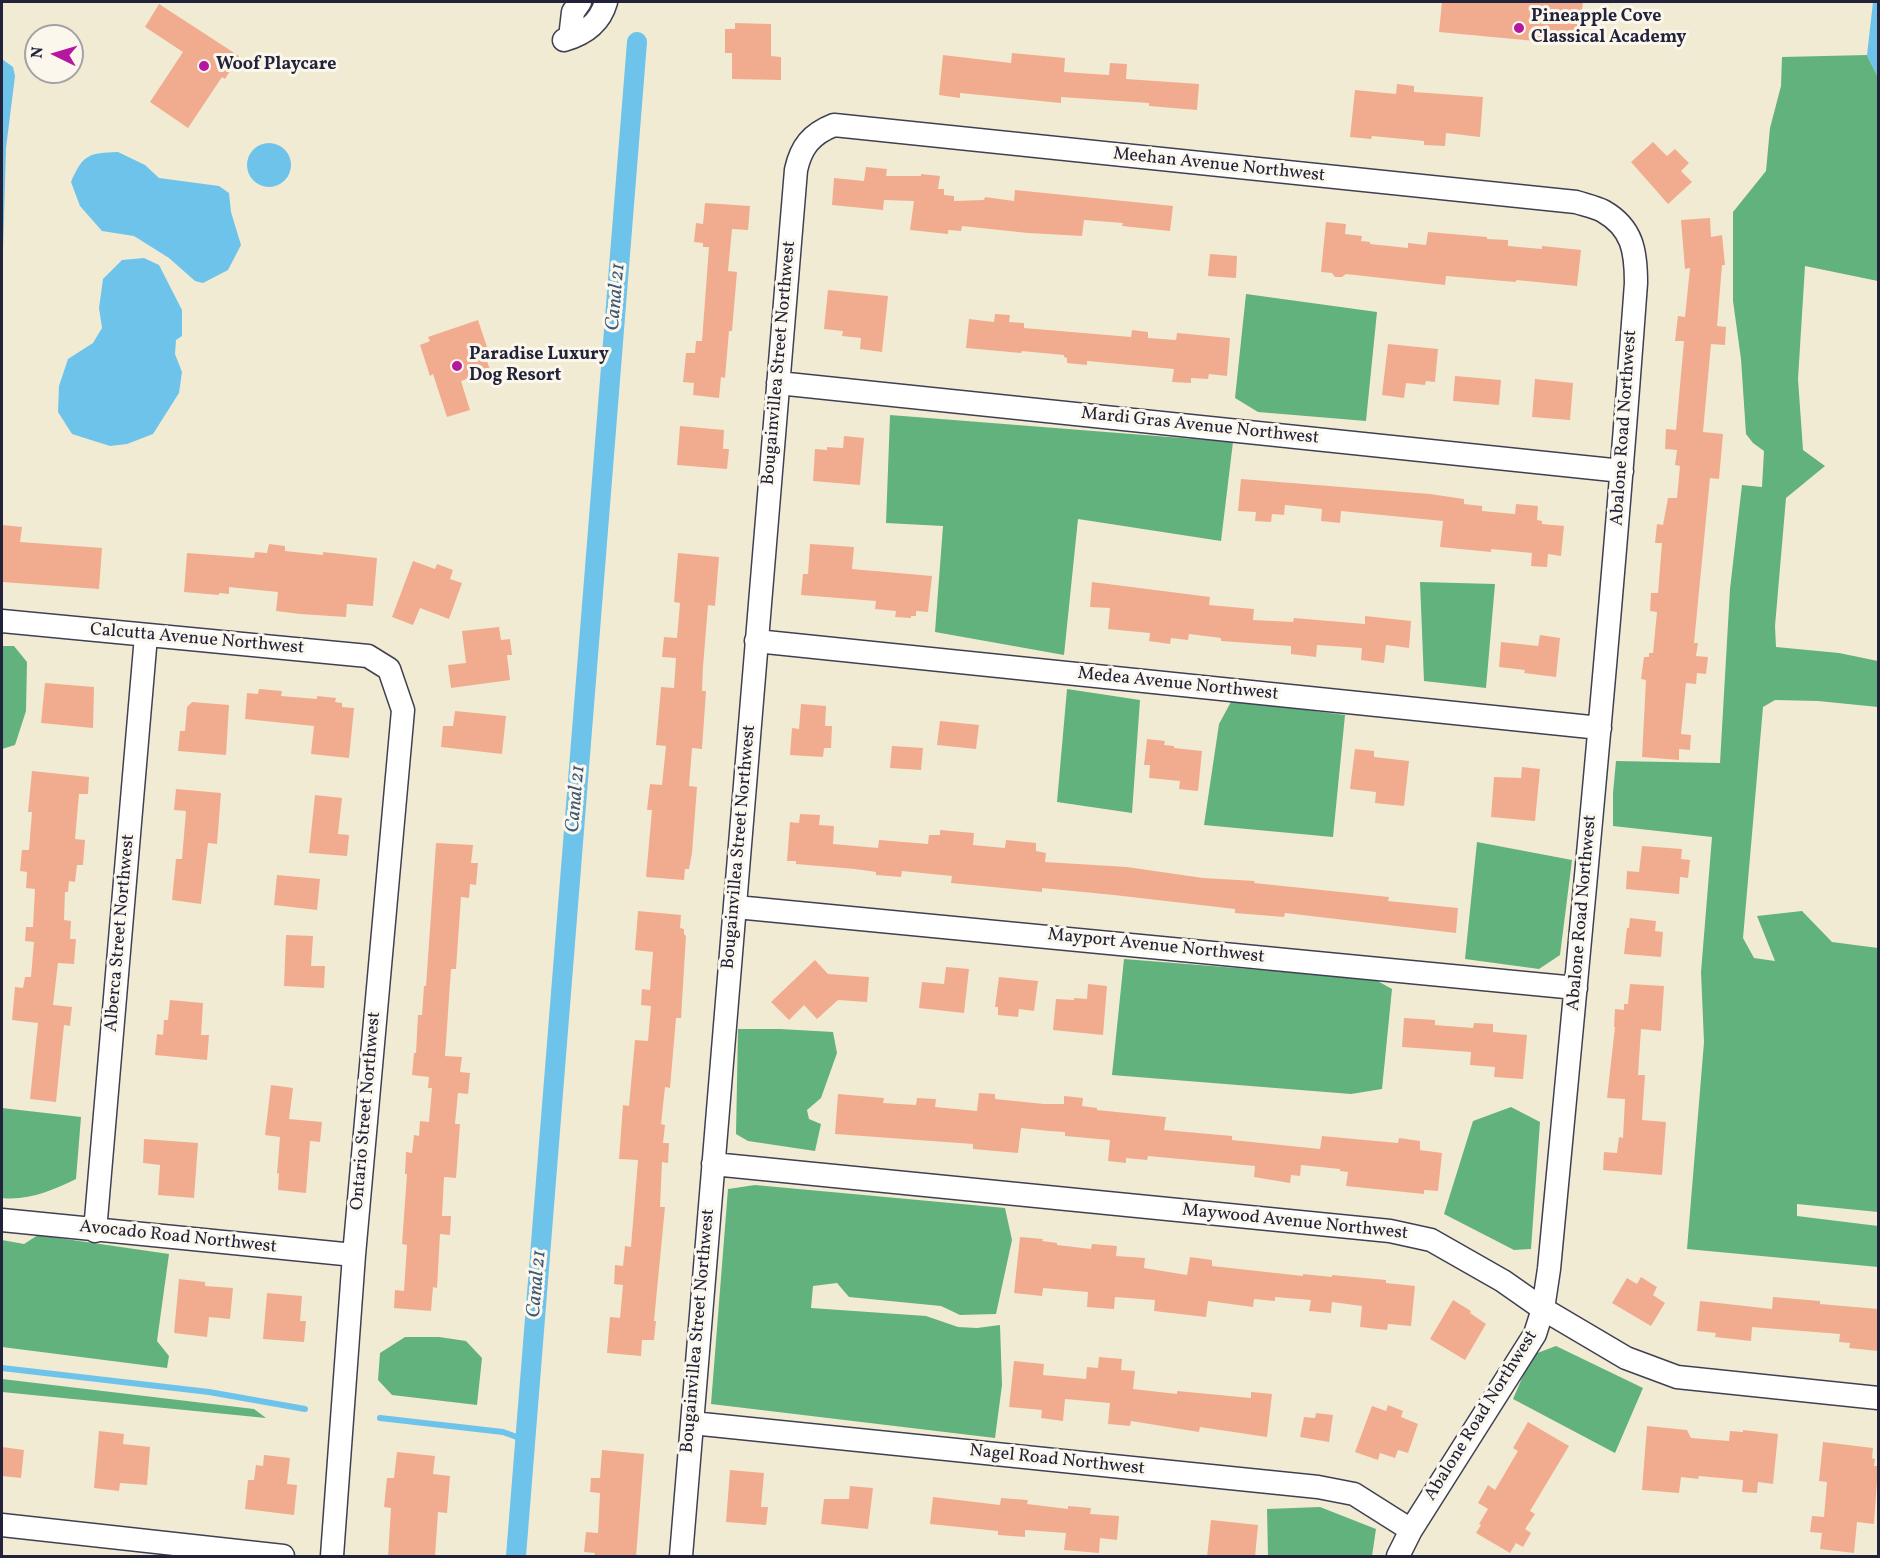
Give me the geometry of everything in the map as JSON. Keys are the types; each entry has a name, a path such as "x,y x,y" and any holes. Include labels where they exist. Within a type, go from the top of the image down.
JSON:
{"street":[{"path":"580,2 573,12 567,39 579,35 594,25 606,2"},
{"name":"Meehan Avenue Northwest","path":"809,141 821,130 834,125 1576,202 1603,211 1627,230"},
{"name":"Bougainvillea Street Northwest","path":"681,1557 796,170 799,155 809,141"},
{"name":"Abalone Road Northwest","path":"1398,1557 1411,1530 1535,1334 1543,1308 1549,1269 1576,988 1622,471 1636,283 1635,254 1627,230"},
{"name":"Mardi Gras Avenue Northwest","path":"778,383 1622,471"},
{"name":"Calcutta Avenue Northwest","path":"2,621 368,656 389,669"},
{"name":"Alberca Street Northwest","path":"95,1231 146,636"},
{"name":"Medea Avenue Northwest","path":"756,641 1600,728"},
{"name":"Ontario Street Northwest","path":"332,1557 354,1256 404,710 389,669"},
{"name":"Mayport Avenue Northwest","path":"736,907 1576,988"},
{"name":"Maywood Avenue Northwest","path":"712,1164 1390,1231 1431,1240 1503,1281 1626,1358 1677,1377 1878,1398"},
{"name":"Avocado Road Northwest","path":"2,1220 354,1256"},
{"name":"Nagel Road Northwest","path":"692,1423 1318,1487 1354,1494 1411,1530"},
{"path":"2,1525 283,1557"}],"green space":[{"path":"1867,55 1878,77 1878,281 1805,266 1798,379 1803,450 1825,466 1786,498 1775,626 1776,647 1839,653 1878,661 1878,707 1818,701 1775,700 1763,707 1743,938 1754,958 1775,961 1757,916 1802,911 1832,942 1878,948 1878,1212 1797,1204 1797,1216 1878,1226 1878,1267 1687,1249 1704,1042 1701,972 1712,837 1613,826 1616,761 1720,763 1730,589 1742,485 1762,487 1764,451 1746,434 1741,359 1733,301 1733,212 1766,171 1770,128 1781,86 1782,57"},
{"path":"1246,294 1377,312 1366,421 1258,412 1235,398"},
{"path":"890,415 1233,442 1221,541 1078,519 1064,655 935,632 943,526 886,523"},
{"path":"1420,582 1495,584 1486,688 1424,681"},
{"path":"2,646 14,646 27,662 26,711 15,745 2,749"},
{"path":"1067,689 1140,700 1132,813 1057,802"},
{"path":"1232,700 1345,715 1333,837 1204,825 1219,724"},
{"path":"1477,842 1572,860 1560,955 1539,969 1465,959"},
{"path":"1124,959 1374,979 1392,989 1382,1089 1351,1094 1112,1075"},
{"path":"738,1029 833,1032 837,1053 821,1098 807,1110 809,1119 821,1124 815,1151 748,1141 736,1134"},
{"path":"1511,1107 1540,1122 1531,1249 1514,1250 1444,1214 1473,1121"},
{"path":"2,1108 81,1117 76,1179 31,1196 2,1198"},
{"path":"755,1185 1005,1208 1012,1240 996,1314 960,1315 941,1306 849,1297 837,1283 813,1286 811,1308 926,1316 958,1327 977,1328 1000,1325 1002,1385 995,1438 711,1404 728,1189"},
{"path":"38,1235 169,1254 157,1341 169,1356 167,1368 2,1347 2,1240 24,1244"},
{"path":"405,1337 439,1337 466,1341 482,1358 477,1405 392,1395 378,1380 380,1353"},
{"path":"1556,1346 1643,1388 1615,1453 1513,1399 1532,1355"},
{"path":"2,1379 254,1409 266,1418 2,1392"},
{"path":"1320,1507 1376,1529 1372,1556 1268,1556 1267,1509"}],"water":[{"path":"1873,2 1878,2 1878,77 1867,55"},
{"path":"2,59 13,67 15,76 6,148 2,285"},
{"path":"269,143 285,149 291,165 285,181 269,187 253,181 247,165 253,149"},
{"path":"118,152 145,165 159,178 219,186 229,193 231,212 241,245 228,270 203,283 195,281 169,258 134,236 102,231 80,206 71,182 83,160 100,153"},
{"path":"144,258 159,265 182,310 182,336 176,340 175,354 182,372 179,393 153,434 127,444 110,446 72,434 58,412 59,386 68,359 93,343 102,328 99,308 103,279 122,260"}],"building":[{"path":"1442,2 1583,2 1578,45 1439,32"},
{"name":"Woof Playcare","path":"159,4 239,56 225,79 222,77 188,128 150,102 183,52 145,27"},
{"path":"735,23 771,24 771,56 781,57 781,80 732,79 732,53 725,53 725,29 735,29"},
{"path":"1012,53 1065,58 1064,72 1109,75 1110,63 1127,64 1126,79 1199,84 1197,110 1149,106 1149,103 1061,97 1061,103 960,93 960,98 939,95 943,55 1011,63"},
{"path":"1397,84 1414,86 1414,92 1483,97 1480,137 1446,133 1445,146 1424,145 1424,141 1372,136 1371,139 1350,137 1355,90 1396,94"},
{"path":"1653,142 1667,156 1675,149 1689,163 1681,171 1692,182 1668,204 1631,162"},
{"path":"866,167 887,169 886,176 921,176 921,174 940,176 938,189 944,189 944,195 954,196 954,201 984,200 985,197 1014,201 1015,190 1173,206 1170,231 1122,226 1123,223 1084,220 1082,236 962,226 961,231 948,230 948,234 910,230 914,201 884,200 883,210 832,205 834,178 864,181"},
{"path":"705,203 750,206 748,230 732,229 728,271 737,272 732,331 729,331 725,378 721,377 719,398 693,395 694,383 683,382 686,353 695,353 696,341 702,341 709,247 703,247 703,243 694,242 696,223 703,224"},
{"path":"1710,218 1711,237 1722,235 1725,265 1722,265 1717,326 1726,327 1725,345 1711,344 1703,432 1723,434 1719,479 1710,478 1694,643 1698,643 1696,656 1708,657 1706,674 1697,673 1696,684 1686,683 1681,734 1691,735 1690,750 1679,749 1679,760 1642,757 1646,680 1641,679 1644,657 1649,657 1649,653 1653,653 1657,612 1650,611 1651,593 1658,593 1662,543 1655,543 1657,524 1663,525 1668,498 1677,498 1680,466 1675,465 1677,450 1665,449 1666,429 1676,430 1684,341 1675,341 1678,316 1685,317 1690,268 1685,269 1681,220"},
{"path":"1326,222 1346,224 1345,234 1362,236 1361,241 1370,242 1370,244 1408,248 1408,243 1426,245 1428,232 1508,240 1508,246 1542,249 1542,246 1581,250 1577,286 1446,276 1445,285 1346,274 1342,277 1335,277 1332,273 1321,272"},
{"path":"1210,254 1237,256 1236,278 1208,276"},
{"path":"828,290 888,296 882,352 860,349 861,338 842,336 843,331 824,329"},
{"path":"995,314 1010,315 1009,322 1024,323 1024,328 1131,337 1132,330 1148,332 1148,338 1176,340 1177,333 1230,338 1227,376 1209,374 1208,379 1191,378 1191,383 1172,382 1174,369 1087,361 1087,365 1067,363 1064,355 966,348 969,319 994,322"},
{"name":"Paradise Luxury Dog Resort","path":"478,320 491,359 487,361 490,370 461,381 470,410 447,417 433,374 430,376 420,345 430,341 428,337"},
{"path":"1388,344 1438,349 1435,382 1426,381 1425,385 1406,383 1404,398 1382,395"},
{"path":"1455,376 1501,380 1499,405 1453,401"},
{"path":"1535,379 1573,383 1570,420 1532,417"},
{"path":"680,426 724,430 723,449 729,449 727,469 677,465"},
{"path":"844,436 864,438 860,485 813,481 815,449 843,448"},
{"path":"1241,479 1430,494 1464,499 1464,504 1482,506 1482,511 1515,514 1516,504 1538,506 1537,520 1542,521 1542,524 1564,526 1561,556 1548,554 1547,567 1531,566 1532,553 1440,547 1443,521 1341,511 1340,523 1321,521 1322,509 1285,505 1284,515 1272,514 1271,522 1255,521 1256,512 1238,511"},
{"path":"2,525 22,527 20,542 102,548 99,589 2,582"},
{"path":"269,544 285,546 285,551 323,555 323,552 377,558 373,606 347,604 346,617 300,614 276,611 278,592 229,587 229,594 184,592 187,553 254,558 255,552 267,553"},
{"path":"810,544 854,547 852,569 932,576 928,612 916,611 916,616 911,616 911,618 895,617 896,611 875,609 876,601 801,595 803,574 808,574"},
{"path":"678,553 719,557 715,606 708,605 702,691 706,691 702,749 692,748 689,786 697,787 692,853 689,869 685,869 684,880 646,877 652,810 647,810 650,784 662,785 666,746 656,745 661,687 674,688 676,658 662,657 664,637 677,638 680,603 674,602"},
{"path":"413,561 435,569 437,564 453,570 450,579 462,583 449,619 420,608 413,625 392,617"},
{"path":"1092,582 1210,597 1209,605 1254,609 1253,620 1293,622 1294,618 1365,624 1365,616 1411,621 1409,648 1386,645 1384,663 1361,660 1362,648 1317,645 1316,657 1291,654 1291,646 1221,641 1221,638 1189,634 1188,640 1171,638 1170,644 1149,641 1150,633 1108,629 1110,608 1090,607"},
{"path":"499,627 501,640 510,639 512,655 507,655 510,680 451,688 448,665 466,663 462,631"},
{"path":"1540,635 1560,638 1556,677 1499,667 1501,642 1538,646"},
{"path":"45,683 94,687 93,728 41,723"},
{"path":"259,689 282,691 281,696 336,698 335,702 342,703 342,707 354,708 349,758 311,754 314,726 245,719 247,693 258,694"},
{"path":"192,702 229,705 226,755 178,751 180,731 185,731 187,707"},
{"path":"801,704 826,706 825,726 832,726 831,748 824,748 823,757 790,755 792,728 799,729"},
{"path":"455,711 506,716 502,754 441,747 443,726 453,726"},
{"path":"940,721 979,725 976,749 937,745"},
{"path":"1147,739 1165,741 1164,745 1174,746 1174,748 1202,751 1198,791 1179,789 1180,781 1149,778 1150,765 1144,765"},
{"path":"892,746 923,748 921,770 890,768"},
{"path":"1355,749 1374,751 1374,757 1409,761 1404,806 1375,803 1376,792 1350,789"},
{"path":"1522,767 1540,769 1535,821 1491,817 1494,777 1521,778"},
{"path":"32,771 89,777 88,794 79,794 75,839 85,840 83,865 77,865 75,882 69,881 68,892 65,892 64,920 71,921 70,939 76,939 74,964 58,963 53,1005 72,1007 70,1026 64,1025 56,1102 30,1099 38,1023 12,1020 15,987 23,988 25,977 31,977 34,942 25,941 26,927 33,927 35,889 26,888 27,872 20,871 22,850 29,850 32,812 28,812"},
{"path":"176,789 221,793 217,844 208,843 201,904 172,900 176,859 182,859 186,811 174,810"},
{"path":"315,795 342,798 338,834 349,835 347,856 309,853"},
{"path":"800,814 820,815 819,825 834,826 833,844 878,848 879,840 928,844 929,835 940,835 940,830 974,833 973,845 1005,848 1006,840 1036,843 1036,851 1046,853 1045,862 1127,867 1203,878 1255,881 1254,883 1389,897 1388,901 1458,908 1456,933 1285,913 1284,917 1235,913 1235,909 1114,895 1042,888 1042,892 951,883 952,876 902,871 901,877 876,875 876,872 855,869 796,864 796,861 787,861 790,822 799,823"},
{"path":"436,843 473,845 471,863 478,863 476,885 470,884 469,898 461,897 456,969 451,969 445,1056 462,1057 460,1072 470,1073 468,1094 458,1093 455,1124 460,1124 456,1178 444,1177 442,1216 451,1216 450,1235 440,1234 437,1288 433,1287 431,1311 394,1308 395,1290 404,1291 407,1245 402,1244 407,1174 405,1174 406,1152 412,1153 414,1135 419,1136 420,1121 429,1122 432,1088 428,1088 429,1077 412,1075 418,1015 422,1015 424,986 426,986"},
{"path":"1642,846 1682,849 1681,859 1690,860 1688,878 1680,877 1679,894 1626,889 1627,871 1639,872"},
{"path":"277,875 320,879 317,910 274,905"},
{"path":"638,911 681,915 680,928 684,929 686,936 681,1018 676,1018 670,1088 665,1087 661,1124 665,1125 663,1143 669,1143 668,1163 662,1162 660,1207 665,1207 654,1340 642,1340 641,1356 607,1353 610,1317 620,1318 623,1285 614,1284 615,1265 623,1266 625,1246 631,1247 638,1160 619,1159 623,1105 629,1106 635,1040 648,1041 651,1006 641,1005 642,989 650,990 653,952 635,950"},
{"path":"1630,918 1656,921 1655,931 1663,932 1661,957 1624,954"},
{"path":"286,935 313,936 311,966 325,966 324,988 284,986"},
{"path":"815,960 828,974 869,977 867,1002 838,1000 817,1019 804,1005 789,1020 771,1002"},
{"path":"946,967 969,969 964,1013 919,1008 922,982 944,984"},
{"path":"999,977 1038,981 1034,1011 1019,1009 1018,1017 998,1015 998,1007 995,1007"},
{"path":"1088,984 1107,986 1103,1035 1053,1030 1056,999 1087,999"},
{"path":"1630,984 1664,986 1661,1031 1641,1029 1638,1075 1645,1075 1642,1120 1666,1122 1662,1175 1603,1170 1604,1152 1617,1153 1619,1137 1623,1138 1625,1099 1607,1098 1615,1009 1624,1010 1624,1004 1628,1004"},
{"path":"170,1000 203,1003 201,1035 209,1035 207,1060 155,1055 157,1034 163,1035 164,1020 168,1020"},
{"path":"1404,1018 1435,1020 1435,1025 1473,1028 1474,1023 1493,1024 1493,1032 1527,1035 1523,1079 1494,1077 1495,1067 1470,1065 1471,1052 1402,1047"},
{"path":"271,1085 293,1088 289,1119 322,1122 320,1142 310,1141 306,1193 278,1190 280,1137 265,1135"},
{"path":"979,1093 995,1094 995,1099 1044,1104 1064,1104 1064,1096 1083,1098 1082,1106 1097,1108 1097,1110 1166,1117 1164,1130 1232,1136 1232,1140 1320,1149 1322,1136 1398,1143 1399,1138 1420,1141 1420,1150 1442,1153 1438,1191 1424,1190 1424,1194 1346,1186 1348,1172 1301,1165 1300,1176 1291,1175 1290,1183 1254,1177 1255,1166 1148,1156 1147,1160 1126,1158 1126,1163 1108,1161 1110,1140 1065,1136 1065,1132 1021,1128 1018,1153 973,1149 973,1144 835,1134 838,1094 884,1098 883,1103 916,1105 917,1098 936,1099 935,1107 977,1111"},
{"path":"144,1139 198,1143 194,1198 158,1195 160,1165 143,1163"},
{"path":"1020,1237 1043,1239 1042,1241 1057,1243 1057,1245 1091,1249 1092,1244 1117,1246 1116,1256 1145,1258 1144,1268 1187,1275 1190,1257 1212,1260 1212,1266 1303,1276 1303,1274 1332,1277 1332,1275 1386,1280 1386,1283 1415,1286 1411,1326 1388,1324 1387,1330 1360,1327 1362,1306 1332,1302 1331,1313 1309,1311 1311,1300 1275,1297 1275,1301 1254,1299 1253,1307 1208,1301 1206,1317 1154,1311 1155,1300 1115,1297 1114,1309 1087,1307 1088,1292 1043,1288 1042,1296 1014,1293"},
{"path":"1641,1277 1657,1287 1653,1295 1665,1303 1651,1326 1612,1303 1627,1278 1637,1284"},
{"path":"179,1279 205,1282 205,1286 233,1288 230,1319 209,1317 207,1337 174,1333"},
{"path":"267,1293 302,1296 300,1321 306,1321 304,1342 263,1339"},
{"path":"1773,1297 1878,1309 1878,1351 1849,1348 1850,1343 1839,1342 1840,1334 1752,1327 1751,1341 1715,1337 1716,1333 1697,1331 1700,1301 1772,1309"},
{"path":"1453,1300 1486,1324 1465,1360 1430,1339"},
{"path":"1099,1357 1122,1359 1121,1370 1135,1371 1133,1389 1251,1398 1251,1392 1272,1394 1267,1437 1200,1427 1199,1432 1131,1421 1130,1426 1108,1424 1110,1403 1065,1399 1063,1421 1041,1418 1042,1410 1009,1407 1014,1361 1044,1364 1043,1375 1086,1379 1087,1367 1098,1368"},
{"path":"1388,1405 1403,1411 1401,1417 1418,1424 1408,1453 1398,1450 1395,1458 1380,1453 1378,1460 1355,1452 1372,1406 1386,1411"},
{"path":"1316,1413 1333,1415 1329,1442 1300,1437 1304,1417 1315,1418"},
{"path":"1528,1422 1569,1446 1530,1511 1535,1514 1525,1529 1531,1533 1523,1547 1516,1543 1510,1553 1476,1533 1488,1509 1478,1503 1488,1485 1495,1490 1518,1451 1513,1448"},
{"path":"1647,1426 1687,1430 1691,1438 1729,1441 1730,1431 1743,1432 1743,1430 1778,1434 1773,1484 1758,1482 1757,1493 1742,1492 1743,1480 1699,1476 1698,1479 1681,1477 1679,1493 1642,1490"},
{"path":"99,1431 124,1434 123,1444 150,1447 147,1485 120,1483 119,1491 94,1488"},
{"path":"1823,1442 1873,1448 1874,1466 1878,1466 1874,1524 1857,1522 1854,1553 1820,1549 1822,1533 1810,1532 1812,1516 1824,1517 1827,1482 1819,1481"},
{"path":"2,1447 24,1450 21,1478 2,1476"},
{"path":"602,1450 644,1454 636,1557 594,1557 595,1553 584,1552 586,1532 598,1533 600,1493 590,1492 591,1478 600,1478"},
{"path":"397,1452 435,1456 433,1474 450,1476 447,1513 438,1512 435,1557 388,1557 391,1508 384,1507 387,1478 394,1478"},
{"path":"264,1455 290,1458 287,1484 297,1485 294,1515 245,1509 248,1480 254,1480 256,1465 263,1466"},
{"path":"730,1470 764,1473 761,1507 768,1507 766,1525 726,1522"},
{"path":"850,1486 873,1488 868,1529 821,1524 824,1499 849,1499"},
{"path":"933,1497 1000,1505 1001,1498 1028,1500 1027,1504 1068,1509 1068,1506 1091,1508 1090,1514 1119,1516 1117,1540 1100,1538 1099,1553 1064,1550 1066,1533 1025,1530 1025,1537 998,1535 998,1531 930,1524"},
{"path":"1211,1520 1258,1525 1255,1557 1207,1557"}],"waterway":[{"name":"Canal 21","path":"516,1556 637,42"},
{"path":"2,1368 209,1392 305,1409"},
{"path":"380,1418 503,1432 525,1440"}],"place":[{"name":"Pineapple Cove Classical Academy","path":"1519,28"},
{"name":"Woof Playcare","path":"204,66"},
{"name":"Paradise Luxury Dog Resort","path":"457,366"}]}
